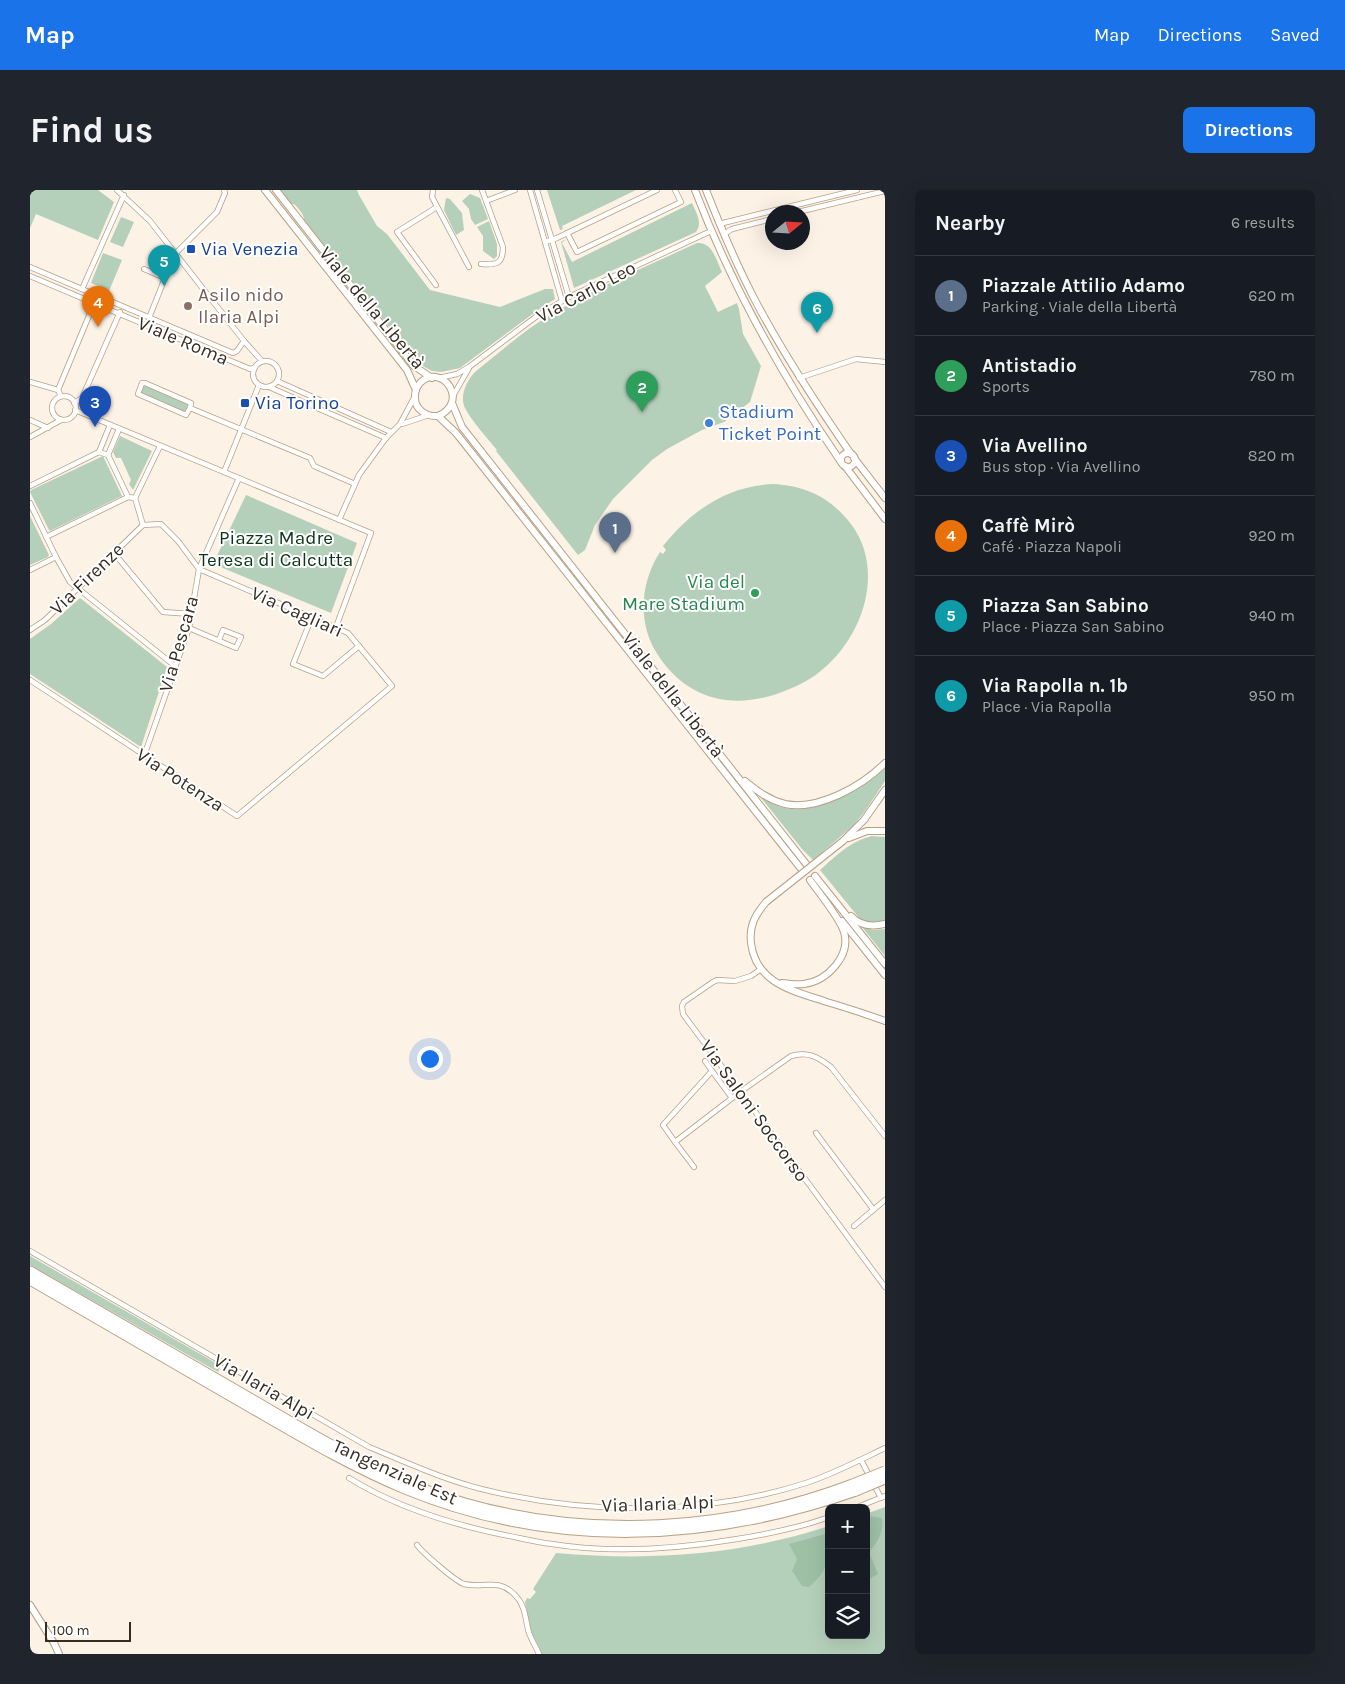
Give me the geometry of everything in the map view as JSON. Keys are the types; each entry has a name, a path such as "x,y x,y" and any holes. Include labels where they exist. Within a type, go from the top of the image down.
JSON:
{"highway":[{"name":"Tangenziale Est","path":"30,1270 278,1415 365,1463 418,1486 464,1502 506,1513 572,1523 614,1526 658,1526 746,1514 885,1479"},
{"name":"Tangenziale Est","path":"30,1280 294,1433 360,1468 406,1490 496,1518 569,1530 607,1533 661,1533 708,1528 746,1522 831,1500 885,1471"}],"main road":[{"name":"Viale della Libertà","path":"265,190 406,370 415,393 418,408 429,415"},
{"name":"Viale della Libertà","path":"276,190 414,366 449,385 452,400 462,427 734,772 805,867 456,433 438,416"},
{"path":"695,190 711,231 743,300 789,383 843,464 885,519"},
{"path":"706,190 755,301 799,378 852,456 885,498"},
{"name":"Viale della Libertà","path":"415,393 422,382 435,378"},
{"path":"789,383 799,378"},
{"path":"429,415 438,416 444,413 452,400"},
{"path":"843,464 843,456 847,454 852,456"},
{"path":"843,464 851,466 854,462 852,456"},
{"path":"734,772 756,790 773,800 785,804 801,805 824,800 849,789 870,777 885,763"},
{"path":"885,790 864,820 843,841 766,902 754,920 751,929 754,958 771,979 797,992 885,1021"},
{"path":"843,841 867,831 885,831"},
{"path":"813,878 859,922 871,925 885,924"},
{"path":"813,878 885,964"},
{"path":"813,878 885,974"},
{"path":"771,979 791,984 813,982 827,974 839,961 843,952 845,944 844,930 813,878"},
{"path":"30,1605 59,1654"}],"street":[{"path":"117,190 150,221 244,341 262,361 270,361 277,366 279,374 277,381 269,386"},
{"path":"176,252 217,212 225,193 224,190"},
{"path":"433,190 432,197 469,267"},
{"path":"481,264 495,265 500,262 504,247 482,190"},
{"path":"486,201 515,190"},
{"path":"530,190 562,301"},
{"path":"537,190 569,297"},
{"path":"545,242 657,190"},
{"path":"567,233 577,252 681,202 675,190"},
{"path":"720,224 856,190"},
{"path":"810,209 885,191"},
{"path":"82,289 124,195"},
{"path":"436,286 397,232 437,207"},
{"path":"724,234 732,229 765,221"},
{"name":"Via Carlo Leo","path":"435,378 457,374 469,367 530,322 569,297 711,231"},
{"name":"Viale Roma","path":"30,267 233,353 237,351 244,341"},
{"path":"144,269 166,278 149,318"},
{"name":"Viale Roma","path":"30,276 250,369 254,368"},
{"path":"58,390 99,297"},
{"path":"74,402 82,398 122,307"},
{"path":"799,378 856,359 885,362"},
{"name":"Viale Roma","path":"259,385 253,378 254,368 262,361"},
{"name":"Via Carlo Leo","path":"452,400 469,367"},
{"path":"277,381 391,432"},
{"path":"30,382 58,390 61,396"},
{"path":"142,383 191,403 190,408 186,415 138,394 142,383"},
{"path":"224,472 259,385 269,386 386,438"},
{"path":"339,520 359,475 386,438 400,424 415,393"},
{"path":"30,437 60,420 72,417 76,410 74,402 69,397 61,396 54,400 52,408 54,415 60,420"},
{"path":"190,408 310,458 314,466 355,484"},
{"path":"76,410 371,533 336,627"},
{"path":"400,424 429,415"},
{"path":"30,420 48,428"},
{"path":"30,486 99,452 110,425"},
{"path":"108,455 119,429"},
{"path":"160,446 135,498 143,525 161,524 178,541 199,569"},
{"path":"99,452 108,455 128,497"},
{"name":"Via Pescara","path":"144,756 188,628 199,569 239,478"},
{"path":"46,537 128,497 135,498"},
{"path":"30,503 70,582 175,666"},
{"name":"Via Firenze","path":"30,630 45,620 143,525"},
{"path":"114,554 162,612 191,614"},
{"path":"30,570 56,557"},
{"name":"Via Cagliari","path":"199,569 348,633 392,686"},
{"path":"312,617 293,664 324,676 359,646"},
{"path":"188,628 236,648 241,637 224,630 219,640"},
{"name":"Via Potenza","path":"30,680 236,816 392,686"},
{"name":"Via Saloni Soccorso","path":"761,969 751,976 734,981 717,980 712,982 684,1002 682,1006 683,1014 885,1287"},
{"path":"675,1142 740,1092 791,1056 801,1053 811,1054 831,1067 885,1136"},
{"path":"705,1061 732,1098"},
{"path":"694,1167 663,1125 712,1071"},
{"path":"816,1133 873,1209"},
{"path":"854,1226 885,1200"},
{"name":"Via Ilaria Alpi","path":"30,1251 369,1447 427,1472 493,1492 562,1505 637,1508 708,1504 760,1496 810,1482 861,1460"},
{"path":"865,1504 883,1497 861,1460 885,1448"},
{"path":"349,1478 393,1502 474,1529 554,1544 610,1549 698,1546 762,1535 825,1519"},
{"path":"417,1545 422,1552 461,1583 474,1585 498,1584 513,1593 524,1609 530,1634 539,1654"}],"green space":[{"path":"30,190 98,190 114,202 98,240 36,214 30,228"},
{"path":"279,190 357,190 377,226 387,234 430,290 500,307 545,289 553,289 555,299 460,368 441,372 432,371 419,364 304,220 299,209 294,204 290,204"},
{"path":"547,190 636,190 562,226 563,229 560,230"},
{"path":"470,194 480,198 488,219 475,225 471,219 469,209 462,201"},
{"path":"446,198 450,199 462,213 464,230 456,235 444,210"},
{"path":"692,203 699,221 696,232 574,288 561,242 566,239 562,243 572,262"},
{"path":"121,217 134,222 123,247 110,242"},
{"path":"489,221 497,244 497,256 494,259 483,251 483,236 477,227"},
{"path":"697,243 707,245 716,257 722,272 705,286 718,312 737,303 743,334 761,366 750,402 724,422 702,430 667,449 652,460 613,499 595,525 585,550 578,555 471,418 463,403 463,393 469,379 475,372 542,320 605,285"},
{"path":"103,253 122,260 109,291 91,283"},
{"path":"145,385 187,403 185,411 141,394"},
{"path":"120,436 152,451 133,490 129,484 131,480 121,458 116,458 113,452"},
{"path":"103,456 122,496 50,531 30,492 31,490"},
{"name":"Via del Mare Stadium","path":"773,484 807,490 826,500 851,524 861,542 867,561 868,581 865,601 859,620 849,638 837,655 811,678 792,688 750,700 733,701 715,698 699,692 684,683 670,671 651,643 644,617 645,590 648,577 660,552 663,554 666,550 663,546 698,511 740,489"},
{"name":"Piazza Madre Teresa di Calcutta","path":"246,495 357,543 331,613 213,564"},
{"path":"30,516 49,555 30,565"},
{"path":"80,598 167,667 141,747 30,674 30,639 51,624"},
{"path":"885,768 885,781 865,811 853,826 813,860 758,794 770,803 781,807 811,808 852,792"},
{"path":"872,836 885,837 885,920 878,922 860,919 820,870 850,845"},
{"path":"862,927 873,930 885,929 885,956"},
{"path":"30,1256 221,1366 218,1372 30,1265"},
{"path":"885,1507 885,1654 542,1654 531,1631 525,1602 527,1598 530,1599 536,1592 533,1589 556,1553 626,1556 694,1554 761,1544 825,1527 825,1639 870,1639 870,1513"},
{"path":"870,1516 882,1518 880,1536 870,1551"},
{"path":"825,1534 825,1569 809,1587 802,1586 792,1571 797,1559 789,1544"},
{"path":"870,1554 878,1574 870,1579"}],"place":[{"name":"Via Venezia","path":"191,249"},
{"name":"Piazza San Sabino","path":"164,286"},
{"name":"Asilo nido Ilaria Alpi","path":"188,306"},
{"name":"Caffè Mirò","path":"98,327"},
{"name":"Via Rapolla n. 1b","path":"817,333"},
{"name":"Via Torino","path":"245,403"},
{"name":"Antistadio","path":"642,412"},
{"name":"Stadium Ticket Point","path":"709,423"},
{"name":"Via Avellino","path":"95,427"},
{"name":"Piazzale Attilio Adamo","path":"615,553"},
{"name":"Via del Mare Stadium","path":"755,593"}]}
